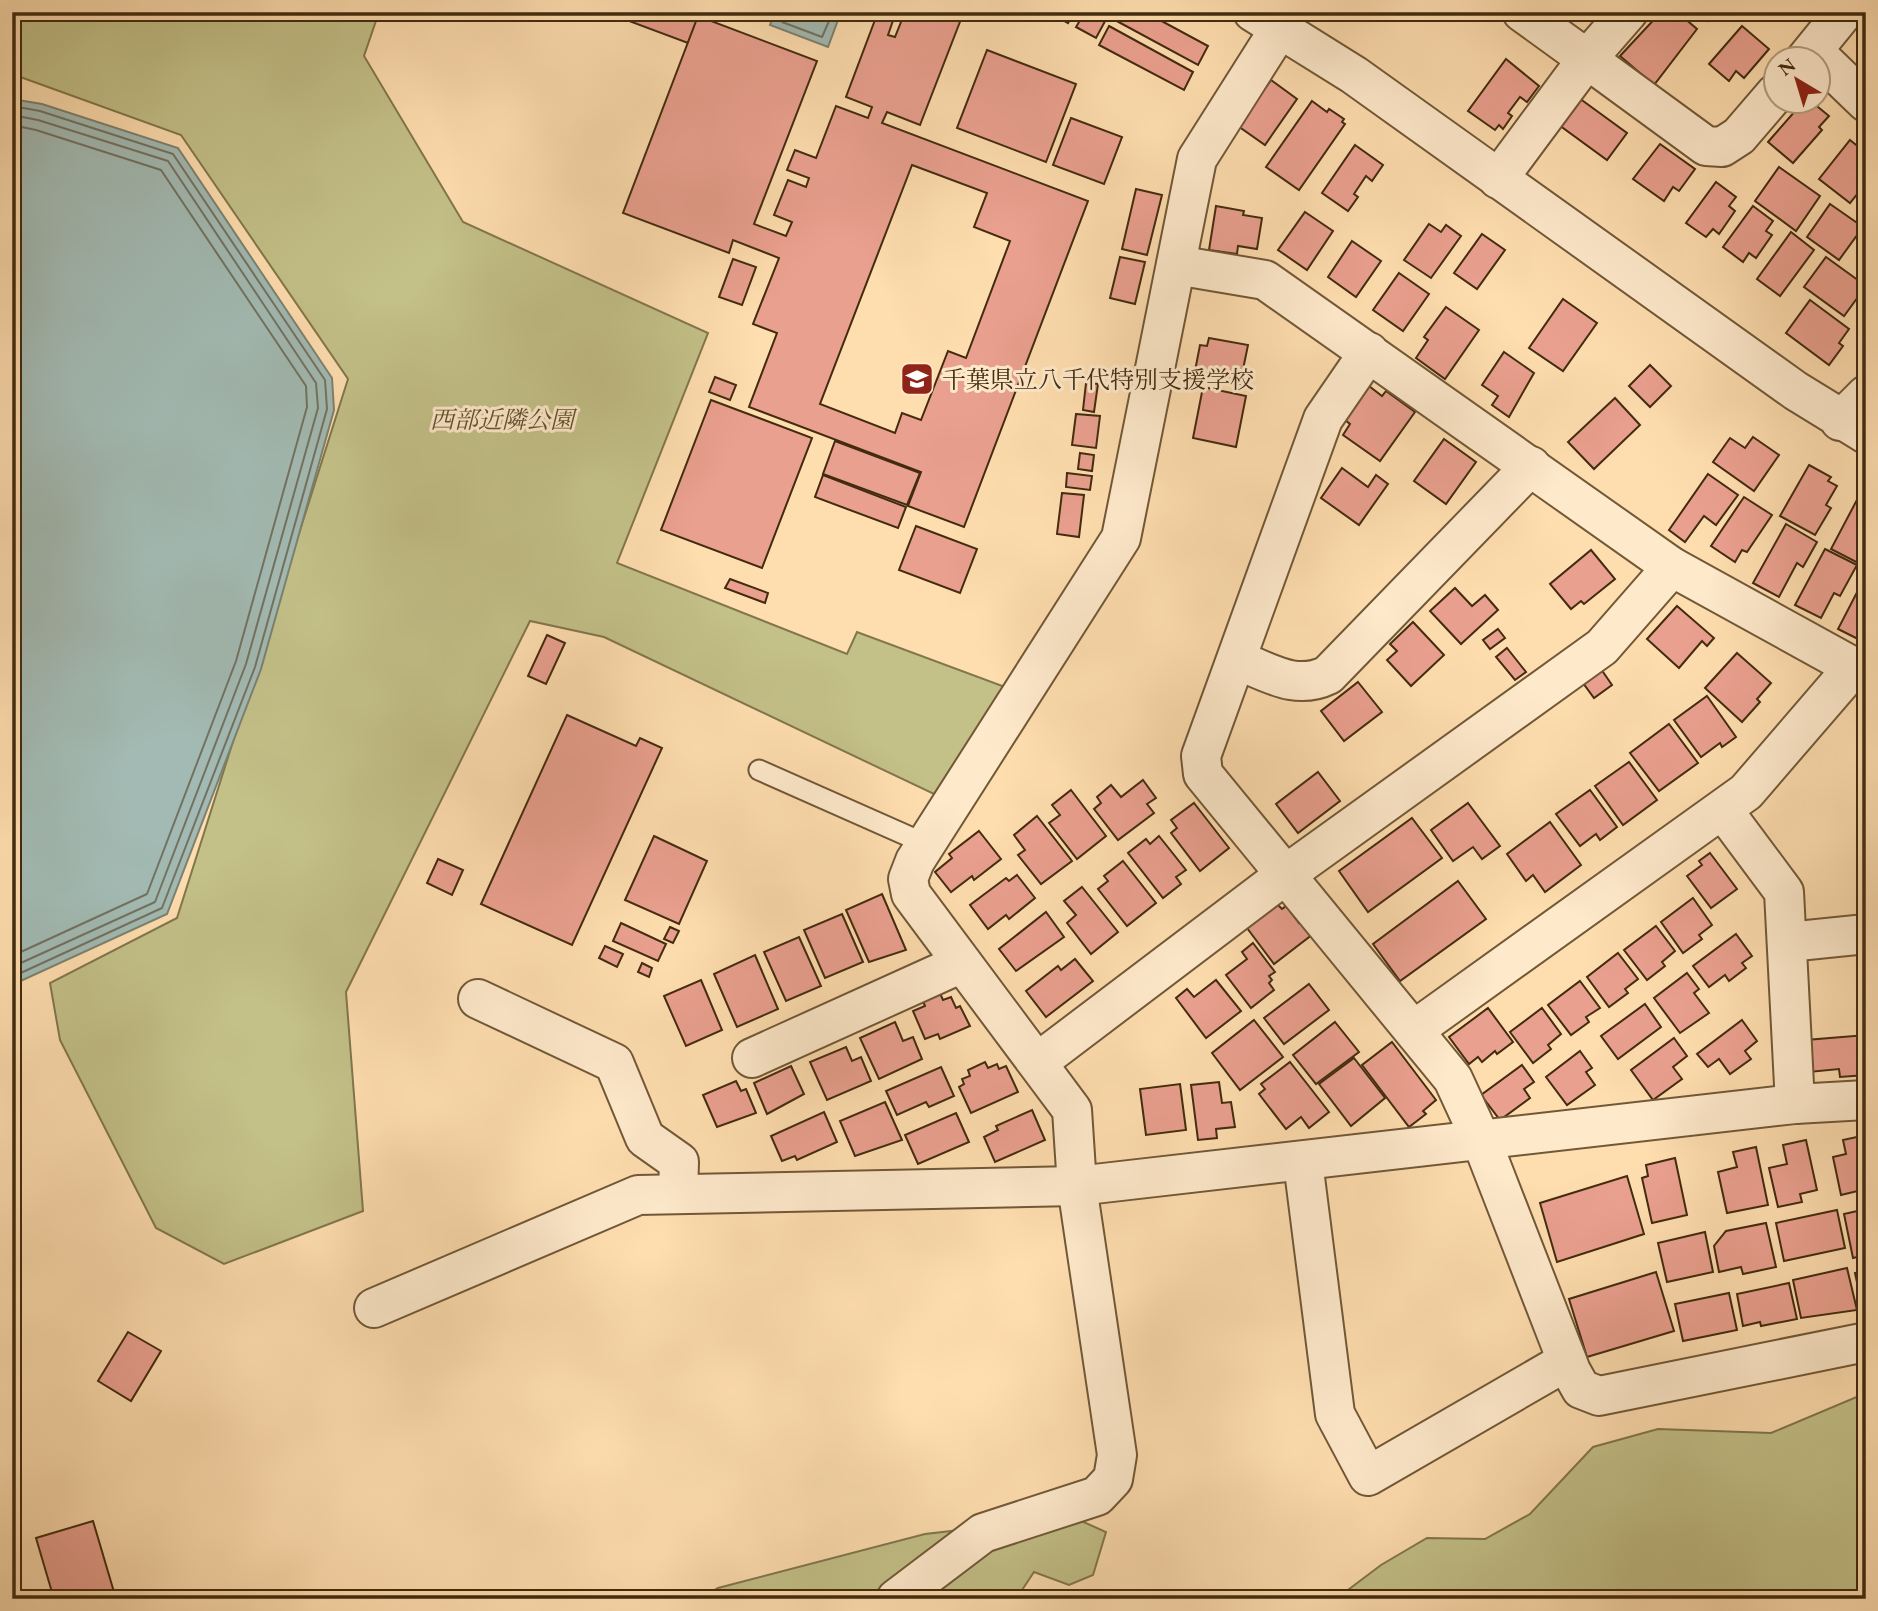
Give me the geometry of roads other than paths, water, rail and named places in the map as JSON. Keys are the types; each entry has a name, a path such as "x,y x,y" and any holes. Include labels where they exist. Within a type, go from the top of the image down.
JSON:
{"street":[{"path":"1522,12 1706,146 1722,147 1739,136 1762,109"},
{"path":"1499,178 1587,59 1628,12"},
{"path":"1816,46 1844,12"},
{"path":"896,1599 983,1532 1097,1496 1113,1479 1117,1455 1077,1186 1072,1110 911,894 908,879 926,844 1121,538 1197,159 1267,20 1354,75 1499,178 1857,417"},
{"path":"1832,74 1866,102"},
{"path":"1176,265 1265,280 1672,567 1859,671 1746,792 1414,1030"},
{"path":"1369,352 1322,419 1237,660 1200,756 1203,774 1453,1079 1482,1142 1567,1360 1581,1389 1599,1396 1866,1342"},
{"path":"1237,660 1292,682 1312,683 1328,675 1531,466"},
{"path":"1038,1062 1284,875 1602,647 1672,567"},
{"path":"1723,810 1784,892 1795,1104"},
{"path":"1788,942 1866,934"},
{"path":"752,1058 962,963"},
{"path":"478,999 614,1063 645,1138 679,1162 678,1194"},
{"path":"374,1308 638,1195 1077,1186 1482,1142 1795,1104 1866,1100"},
{"path":"1303,1161 1335,1414 1368,1476 1567,1360"}],"lane":[{"path":"759,771 926,844"}],"water":[{"path":"775,12 841,12 828,47 770,25"},
{"path":"12,99 42,104 178,148 332,378 334,410 261,669 167,914 12,985"}],"place":[{"name":"千葉県立八千代特別支援学校","path":"917,379"}],"park label":[{"name":"西部近隣公園","path":"502,419"}]}
